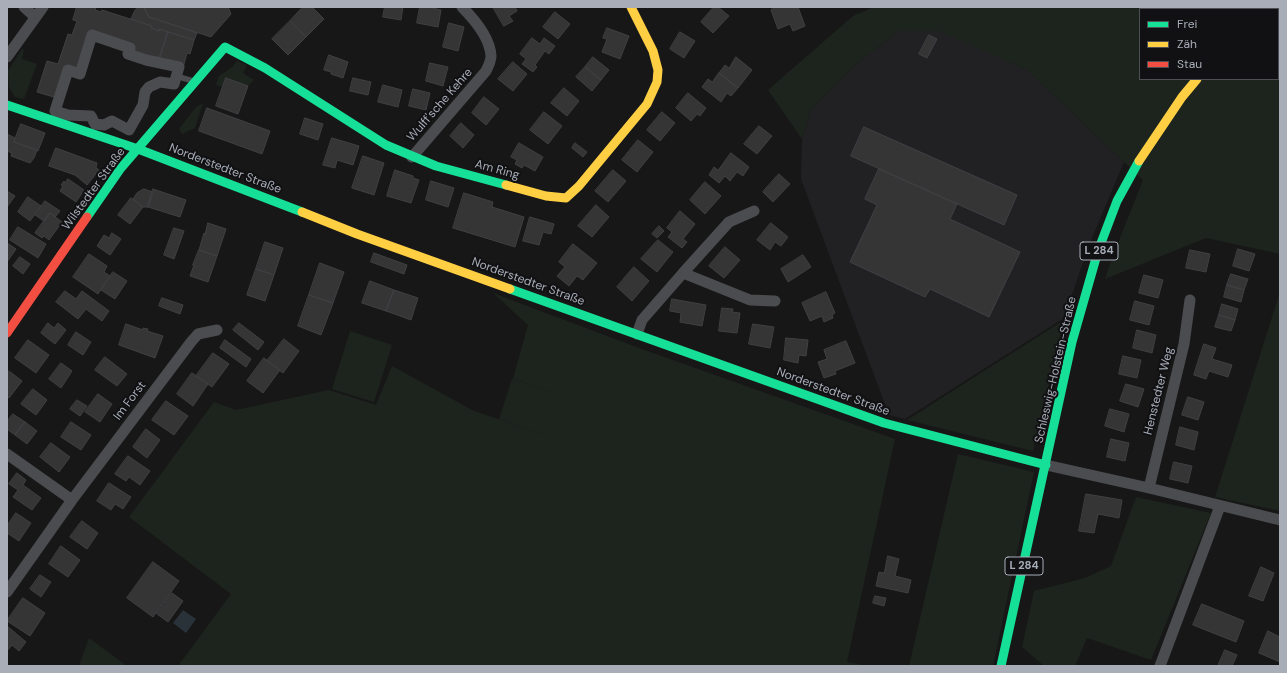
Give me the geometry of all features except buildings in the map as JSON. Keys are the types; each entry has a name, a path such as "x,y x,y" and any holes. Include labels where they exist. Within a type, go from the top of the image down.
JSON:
{"street":[{"path":"24,7 35,17"},
{"path":"7,57 43,7"},
{"name":"Wulff'sche Kehre","path":"412,157 486,71 489,64 491,57 490,47 483,33 462,7"},
{"name":"Am Ring","path":"225,47 265,68 386,145 412,157 436,166 546,196 566,198 579,186 647,104 655,90 658,78 657,63 631,7"},
{"path":"92,35 130,48 128,54 146,60 179,67 174,84 160,82 149,87 145,92 143,105 129,130 112,122 104,125 95,124 91,116 66,120 55,111 68,70 80,74 92,35"},
{"name":"Wilstedter Straße","path":"7,332 121,168 225,47"},
{"name":"Schleswig-Holstein-Straße","path":"1001,666 1072,342 1098,251 1117,201 1137,164 1182,97 1196,80"},
{"name":"Norderstedter Straße","path":"7,105 66,120 357,234 884,423 1046,465"},
{"path":"637,334 642,320 729,222 754,211"},
{"path":"683,273 750,300 775,302"},
{"name":"Henstedter Weg","path":"1149,488 1184,344 1190,300"},
{"name":"Im Forst","path":"7,592 72,500 191,342 198,334 217,330"},
{"path":"7,454 72,500"},
{"path":"1046,465 1280,520"},
{"path":"1160,666 1220,506"}],"lane":[{"path":"176,76 195,81"}],"shaded area":[{"path":"874,7 1231,7 1139,8 1139,80 1279,80 1279,8 1234,8 1280,7 1280,254 1206,238 1105,279 1143,180 1027,70 939,31 899,31 856,64 811,110 802,139 768,90 853,16"},
{"path":"939,30 1027,70 1124,162 1089,245 1064,318 905,419 889,415 801,179 802,139 811,110 856,64 899,31"},
{"path":"22,49 24,50 22,59 37,64 24,99 15,97 9,87 8,71"},
{"path":"237,61 247,65 243,73 254,80 248,86 227,78 223,87 216,85 219,76 232,67"},
{"path":"203,103 195,128 182,134 179,129 196,107"},
{"path":"1280,292 1280,511 1215,497"},
{"path":"493,293 639,348 895,439 847,662 867,666 178,666 231,594 129,517 214,402 236,410 329,390 376,405 392,366 474,411 573,444 499,419 512,379 587,403 513,379 528,325"},
{"path":"1064,320 1033,451 907,420"},
{"path":"350,331 392,345 374,402 332,389"},
{"path":"958,454 1034,472 993,666 909,666"},
{"path":"1136,497 1211,513 1151,660 1087,638 1075,666 1044,666 1022,647 1034,591 1085,578 1111,566"},
{"path":"183,610 196,619 186,633 173,623"},
{"path":"89,638 127,666 79,666"}],"traffic: fast":[{"path":"87,217 121,168 225,47 265,68 386,145 436,166 506,185"},
{"path":"7,105 138,149 302,212"},
{"path":"1001,666 1072,342 1098,251 1117,201 1139,161"},
{"path":"510,289 884,423 1046,465"}],"traffic: slow":[{"path":"506,185 546,196 566,198 579,186 647,104 657,82 658,70 653,51 631,7"},
{"path":"1139,161 1182,97 1196,80"},
{"path":"302,212 357,234 510,289"}],"traffic: jam":[{"path":"7,333 87,217"}]}
